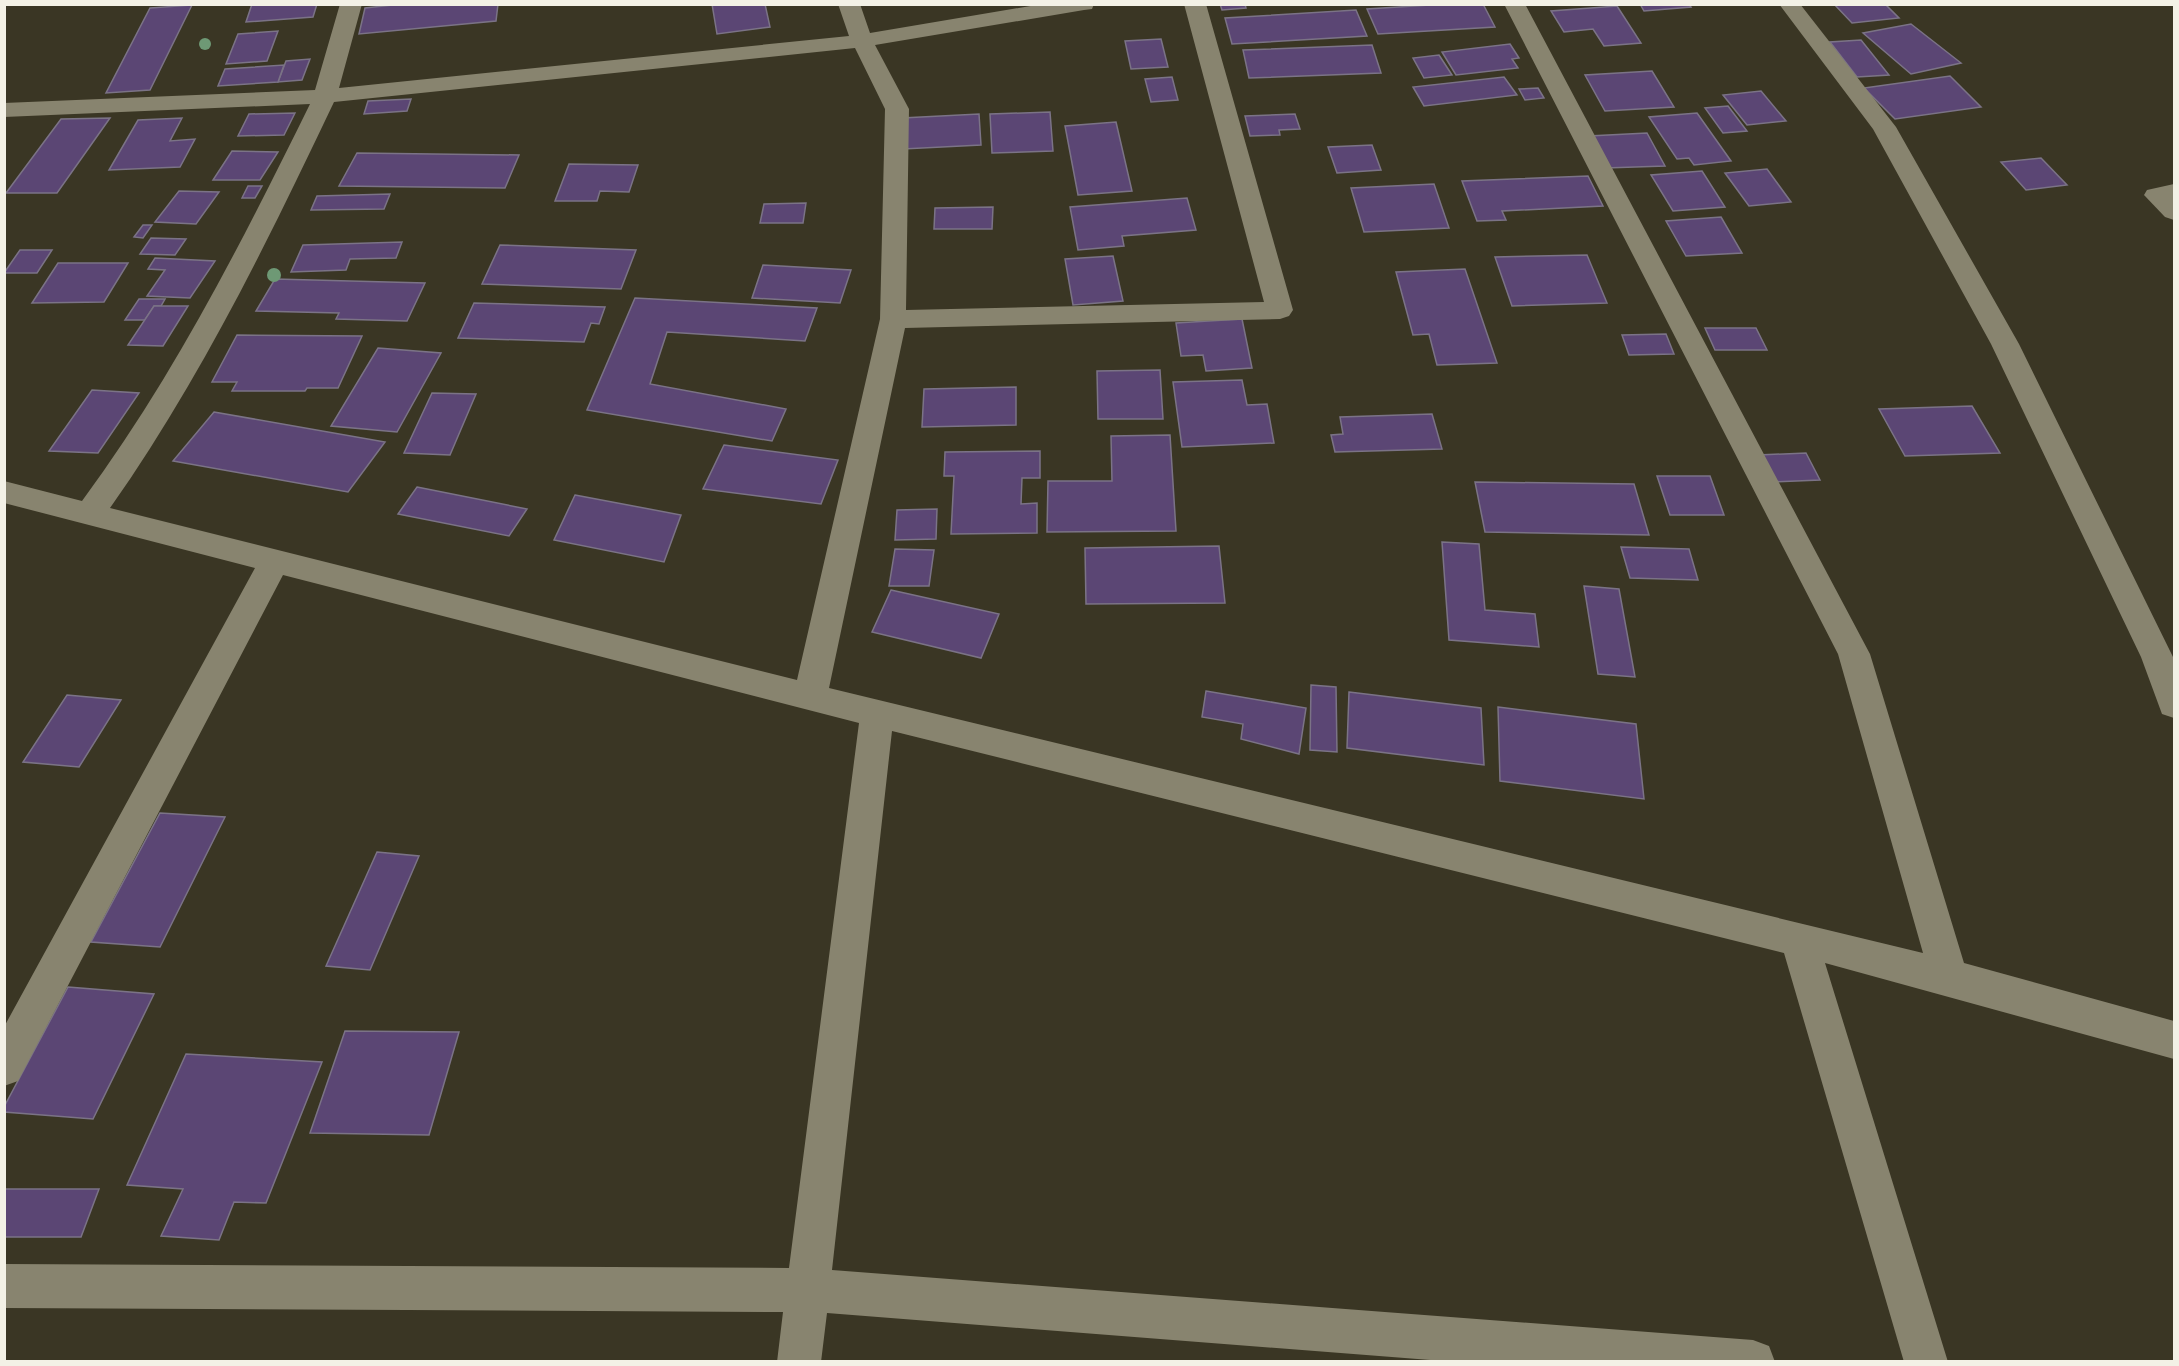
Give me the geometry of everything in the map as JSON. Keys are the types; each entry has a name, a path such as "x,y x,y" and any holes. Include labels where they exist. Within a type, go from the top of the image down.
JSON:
{"street":[{"path":"90,512 135,450 253,245 325,96 351,4"},
{"path":"810,697 893,320 897,110 862,41 849,4"},
{"path":"4,110 325,96 862,41 1084,4"},
{"path":"893,320 1280,310 1195,4"},
{"path":"1514,4 1854,654 1949,977"},
{"path":"1789,4 1884,128 1999,334 2157,657 2175,704"},
{"path":"2175,191 2156,195 2175,212"},
{"path":"4,492 90,512 810,697 1799,939 1949,977 2175,1040"},
{"path":"4,1067 275,560"},
{"path":"799,1362 877,712"},
{"path":"1799,939 1926,1362"},
{"path":"4,1286 808,1290 1753,1362"}],"building":[{"path":"252,4 317,4 313,17 246,22"},
{"path":"402,4 498,4 496,21 359,34 365,8"},
{"path":"712,4 765,4 770,27 717,34"},
{"path":"1220,4 1245,4 1246,8 1222,10"},
{"path":"1483,4 1495,27 1378,34 1367,9"},
{"path":"1640,4 1689,4 1691,7 1644,11"},
{"path":"1834,4 1885,4 1899,18 1852,23"},
{"path":"192,5 150,90 106,93 150,8"},
{"path":"1617,6 1641,43 1604,46 1593,29 1564,32 1551,11"},
{"path":"1356,10 1367,36 1232,44 1225,18"},
{"path":"1911,24 1961,63 1911,74 1863,33"},
{"path":"278,31 267,61 226,64 238,34"},
{"path":"1161,39 1168,67 1131,69 1125,41"},
{"path":"1861,40 1889,75 1857,77 1830,42"},
{"path":"1510,44 1519,58 1512,59 1518,68 1456,75 1442,52"},
{"path":"1372,45 1381,73 1249,78 1243,50"},
{"path":"1439,55 1452,75 1424,78 1413,58"},
{"path":"310,59 302,80 278,82 286,61"},
{"path":"284,65 278,82 218,86 225,69"},
{"path":"1652,71 1674,107 1605,111 1585,75"},
{"path":"1950,76 1981,107 1895,119 1864,88"},
{"path":"1172,77 1178,100 1151,102 1145,79"},
{"path":"1504,77 1517,95 1424,106 1413,87"},
{"path":"1538,88 1544,98 1525,100 1519,89"},
{"path":"1761,91 1786,121 1747,125 1723,95"},
{"path":"411,99 407,111 364,114 368,101"},
{"path":"1728,106 1747,131 1723,133 1705,108"},
{"path":"1050,112 1053,151 992,153 990,114"},
{"path":"295,113 284,135 238,136 249,114"},
{"path":"1697,113 1731,161 1694,165 1689,158 1677,159 1649,117"},
{"path":"979,114 981,145 903,149 902,118"},
{"path":"1295,114 1300,129 1279,130 1280,135 1250,136 1245,116"},
{"path":"110,118 57,193 6,193 61,119"},
{"path":"182,118 170,141 195,139 180,167 109,170 138,120"},
{"path":"1116,122 1132,191 1078,195 1065,126"},
{"path":"1647,133 1665,166 1605,168 1589,136"},
{"path":"1372,145 1381,170 1337,173 1328,147"},
{"path":"232,151 278,152 260,180 213,180"},
{"path":"357,153 519,155 505,188 339,186"},
{"path":"2041,158 2067,185 2026,190 2001,162"},
{"path":"569,164 638,165 629,192 600,191 597,201 555,201"},
{"path":"1767,169 1791,202 1749,206 1725,173"},
{"path":"1702,171 1725,207 1673,211 1651,175"},
{"path":"1588,176 1603,206 1502,211 1506,220 1477,221 1462,181"},
{"path":"1434,184 1449,228 1364,232 1351,188"},
{"path":"248,186 262,186 255,198 242,198"},
{"path":"179,191 219,192 196,224 155,222"},
{"path":"390,194 384,209 311,210 317,196"},
{"path":"1187,198 1196,230 1122,236 1124,246 1078,250 1070,207"},
{"path":"806,203 803,223 760,223 764,204"},
{"path":"993,207 992,229 934,229 935,208"},
{"path":"1721,217 1742,253 1686,256 1666,221"},
{"path":"143,225 152,225 143,238 134,237"},
{"path":"151,238 186,239 175,255 140,254"},
{"path":"402,242 396,258 350,259 346,270 291,272 303,245"},
{"path":"500,245 636,250 621,289 482,284"},
{"path":"20,250 52,250 37,273 4,273"},
{"path":"1587,255 1607,303 1512,306 1495,257"},
{"path":"1113,256 1123,301 1073,305 1065,259"},
{"path":"155,258 215,261 190,298 147,296 165,270 148,269"},
{"path":"58,263 128,263 104,302 32,303"},
{"path":"763,265 851,270 840,303 752,298"},
{"path":"1465,269 1497,363 1437,365 1429,334 1413,335 1396,272"},
{"path":"275,279 425,283 407,321 336,319 339,313 256,311"},
{"path":"635,298 817,308 805,341 667,332 650,384 786,409 772,441 587,410"},
{"path":"139,299 165,299 161,306 154,306 145,320 125,320"},
{"path":"474,303 605,307 599,324 591,323 584,342 458,338"},
{"path":"154,306 188,306 163,346 128,345"},
{"path":"1242,319 1252,368 1206,371 1203,355 1181,356 1176,323"},
{"path":"1705,328 1756,328 1767,350 1715,350"},
{"path":"1666,334 1674,354 1629,355 1622,335"},
{"path":"237,335 362,336 338,388 307,388 305,391 232,391 237,382 212,382"},
{"path":"378,348 441,353 397,432 331,426"},
{"path":"1160,370 1163,419 1098,419 1097,371"},
{"path":"1242,380 1247,405 1267,404 1274,443 1182,447 1173,382"},
{"path":"1016,387 1016,425 922,427 924,389"},
{"path":"92,390 139,393 98,453 49,451"},
{"path":"432,393 476,394 450,455 404,453"},
{"path":"1972,406 2000,453 1905,456 1879,409"},
{"path":"214,412 385,442 348,492 173,461"},
{"path":"1432,414 1442,449 1335,452 1331,435 1343,434 1340,417"},
{"path":"1170,435 1176,531 1047,532 1048,481 1112,481 1111,436"},
{"path":"724,445 838,460 821,504 703,489"},
{"path":"1040,451 1040,478 1022,478 1021,504 1037,503 1037,533 951,534 954,476 944,476 945,452"},
{"path":"1806,453 1820,480 1770,482 1758,455"},
{"path":"1657,476 1710,476 1724,515 1670,515"},
{"path":"1475,482 1634,484 1649,535 1485,532"},
{"path":"417,487 527,509 509,536 398,514"},
{"path":"575,495 681,515 664,562 554,540"},
{"path":"937,509 936,539 895,540 897,510"},
{"path":"1442,542 1479,544 1485,610 1535,614 1539,647 1449,640"},
{"path":"1219,546 1225,603 1086,604 1085,548"},
{"path":"1621,547 1689,549 1698,580 1630,578"},
{"path":"895,549 934,550 929,586 889,586"},
{"path":"1584,586 1619,589 1635,677 1598,674"},
{"path":"891,590 999,614 981,658 872,632"},
{"path":"1311,685 1336,687 1337,752 1310,750"},
{"path":"1206,691 1306,708 1299,754 1241,739 1243,724 1202,717"},
{"path":"1349,692 1481,708 1484,765 1347,748"},
{"path":"67,695 121,700 79,767 23,762"},
{"path":"1498,707 1636,724 1644,799 1500,781"},
{"path":"160,813 225,817 160,947 91,942"},
{"path":"377,852 419,856 370,970 326,966"},
{"path":"68,987 154,994 93,1119 4,1112 4,1107"},
{"path":"345,1031 459,1032 429,1135 310,1133"},
{"path":"186,1054 322,1062 266,1203 234,1202 219,1240 161,1236 183,1189 127,1185"},
{"path":"4,1189 99,1189 81,1237 4,1237"}]}
